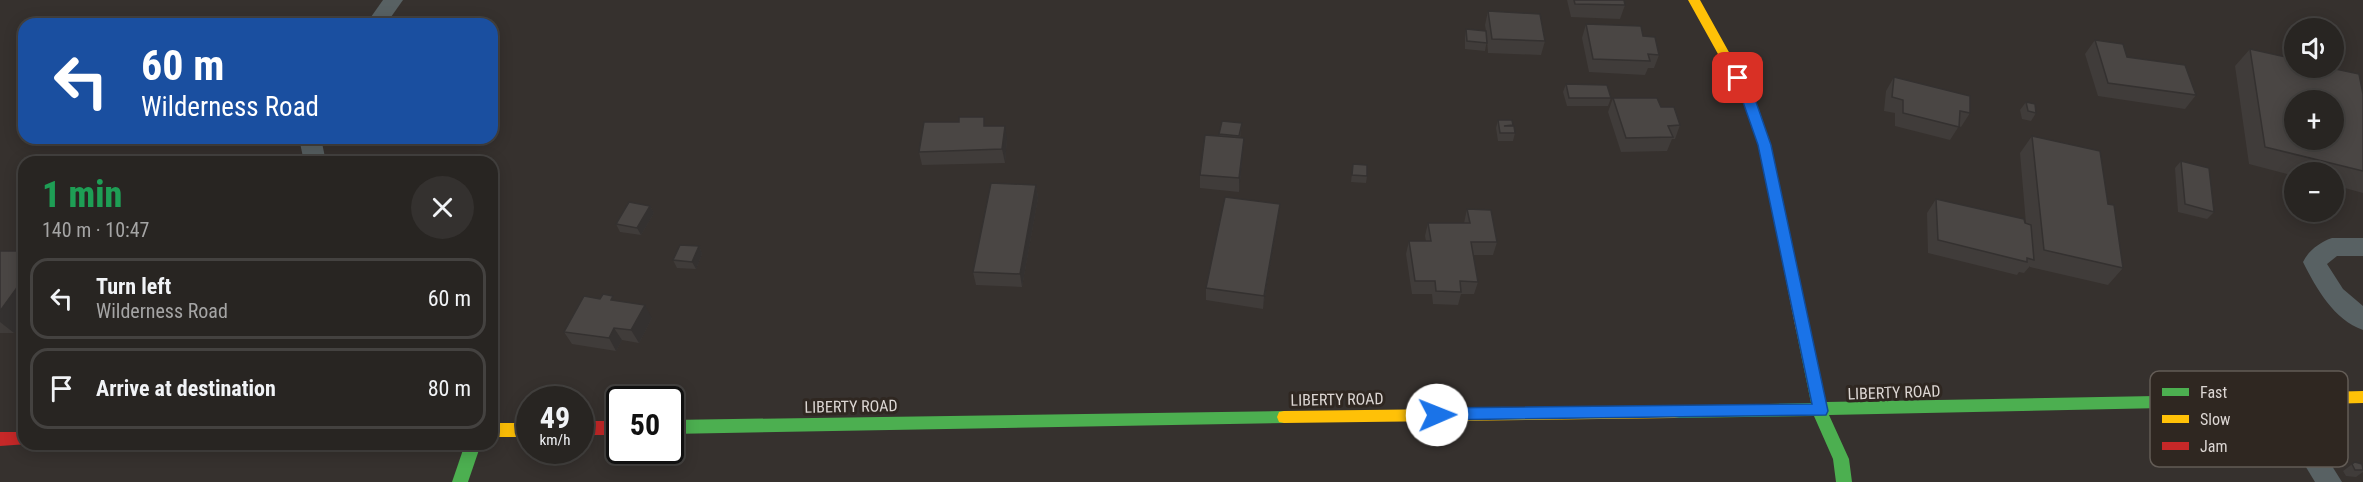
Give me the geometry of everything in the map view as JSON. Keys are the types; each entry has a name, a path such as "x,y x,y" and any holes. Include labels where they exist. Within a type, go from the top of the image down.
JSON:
{"main road":[{"path":"1694,0 1749,99 1765,145 1820,411 1841,459 1844,482"},
{"name":"LIBERTY ROAD","path":"2348,397 2363,397"},
{"name":"LIBERTY ROAD","path":"684,427 1029,419 1820,411 2150,402"},
{"path":"498,430 516,430"},
{"path":"0,439 18,439"},
{"path":"460,482 471,450"}],"lane":[{"path":"380,18 393,0"},
{"path":"2363,247 2332,247 2314,262 2336,296 2363,320"},
{"path":"2320,467 2329,482"}],"building":[{"path":"1574,0 1624,0 1625,5 1575,4"},
{"path":"1488,11 1540,14 1545,41 1492,39"},
{"path":"1586,24 1641,26 1643,36 1655,37 1659,55 1648,54 1650,61 1593,59"},
{"path":"1466,29 1486,31 1487,43 1467,41"},
{"path":"2095,40 2123,44 2127,57 2185,65 2196,95 2108,83"},
{"path":"2250,49 2284,57 2284,78 2344,78 2344,71 2359,74 2363,94 2363,171 2344,166 2344,162 2326,162 2265,147"},
{"path":"1894,77 1970,96 1970,113 1960,111 1959,127 1903,113 1903,100 1892,97"},
{"path":"1566,84 1607,85 1611,98 1569,98"},
{"path":"1613,98 1657,98 1661,107 1674,107 1680,125 1668,126 1673,137 1626,138"},
{"path":"2026,102 2035,104 2036,113 2028,111"},
{"path":"959,117 984,117 984,126 1005,126 1002,149 919,152 924,122 959,122"},
{"path":"1498,120 1512,120 1513,125 1504,126 1514,126 1515,133 1500,133"},
{"path":"1222,121 1242,123 1239,136 1219,134"},
{"path":"1205,135 1244,138 1239,178 1200,175"},
{"path":"2032,136 2100,151 2108,204 2114,205 2123,268 2044,250"},
{"path":"2181,161 2209,168 2214,212 2185,204"},
{"path":"1353,164 1367,165 1367,176 1352,175"},
{"path":"991,183 1036,185 1020,274 973,272"},
{"path":"1225,197 1280,204 1264,296 1206,288"},
{"path":"1936,199 2024,219 2025,223 2031,225 2034,260 2027,258 2027,262 1938,240"},
{"path":"629,202 650,206 637,228 616,224"},
{"path":"1467,209 1491,210 1497,242 1471,242 1478,282 1460,281 1461,292 1436,291 1435,281 1415,281 1409,241 1431,241 1428,223 1470,223"},
{"path":"680,245 699,246 692,262 673,260"},
{"path":"0,251 18,251 18,286 0,311"},
{"path":"603,294 613,296 611,300 645,305 631,330 614,328 609,338 564,332 584,296 600,299"},
{"path":"2355,462 2362,464 2363,470 2355,470 2352,464"}],"traffic: fast":[{"path":"1803,330 1820,411 1841,459 1844,482"},
{"path":"1674,412 2150,402"},
{"path":"684,427 1284,417"},
{"path":"460,482 471,450"}],"traffic: slow":[{"path":"1694,0 1749,99 1765,145 1803,330"},
{"path":"2348,397 2363,397"},
{"path":"1284,417 1674,412"},
{"path":"498,430 516,430"}],"traffic: jam":[{"path":"594,428 606,428"},
{"path":"0,439 18,439"}],"route":[{"path":"1437,415 1820,411 1765,145 1749,99 1738,78"}]}
